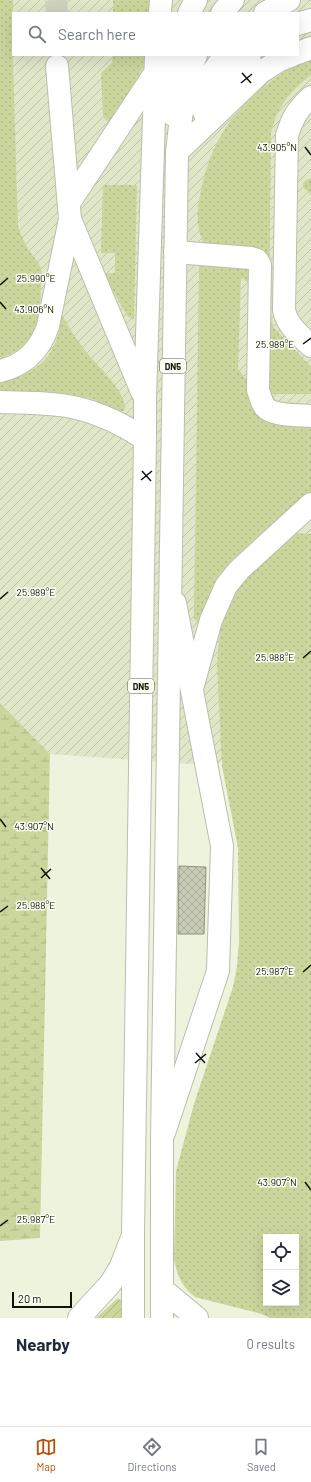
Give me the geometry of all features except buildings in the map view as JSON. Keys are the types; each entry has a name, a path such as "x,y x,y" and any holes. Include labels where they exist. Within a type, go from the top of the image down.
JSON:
{"main road":[{"path":"160,12 161,0"},
{"path":"190,12 196,0"},
{"path":"223,12 233,0"},
{"path":"267,12 289,0"},
{"path":"299,24 311,20"},
{"path":"299,53 311,48"},
{"name":"DN5","path":"175,56 170,96 177,152"},
{"name":"DN5","path":"162,1318 162,1138 177,152 183,99 196,56"},
{"name":"DN5","path":"177,152 195,106 210,76 224,56"},
{"path":"177,152 225,83 249,56"},
{"path":"177,152 261,72 290,56"},
{"path":"0,371 22,362 39,347 48,326 70,211 155,64"},
{"name":"DN5","path":"134,1318 133,1235 145,398 155,64"},
{"name":"DN5","path":"57,66 70,211 145,398"},
{"path":"311,97 300,107 293,117 287,135 284,310 290,325 311,346"},
{"path":"175,252 251,258 257,260 260,265 258,390 261,400 265,408 273,412 311,416"},
{"path":"0,402 46,404 77,408 127,427 145,439"},
{"path":"192,689 211,620 226,586 239,570 311,504"},
{"path":"162,1138 218,971 222,846 170,581"},
{"path":"79,1318 111,1283 121,1266 133,1235"},
{"path":"162,1289 197,1318"}],"shaded area":[{"path":"0,0 311,0 311,608 218,766 50,754 0,703"}],"green space":[{"path":"0,0 13,0 12,56 18,226 27,247 39,264 42,275 39,313 33,332 21,347 0,358"},
{"path":"113,0 151,0 150,12 113,12"},
{"path":"113,56 146,56 143,67 116,120 111,123 103,117 101,73 112,63"},
{"path":"311,57 311,75 285,100 277,115 271,133 269,316 275,329 311,367 311,394 271,394 282,409 276,408 264,383 264,249 209,246 204,244 199,231 198,211 201,190 211,156 226,127 247,102 260,90 297,64"},
{"path":"311,178 311,195 303,187 303,183"},
{"path":"103,185 137,185 134,319 128,317 103,274 115,273 115,253 101,253"},
{"path":"202,265 248,268 253,274 254,288 241,277 238,369 251,385 251,391 311,422 311,494 202,622 199,623 194,618 199,267"},
{"path":"62,315 86,352 117,388 125,404 125,410 120,412 92,399 70,394 0,393 0,383 36,368 44,361 56,342"},
{"path":"293,533 311,534 311,1318 270,1318 262,1314 195,1297 190,1293 181,1280 174,1259 176,1171 194,1104 233,987 237,966 239,941 238,848 222,766 217,664 220,631 233,595 246,576"},
{"path":"0,703 50,754 40,1238 0,1241"},
{"path":"118,1298 121,1300 121,1318 96,1318"}],"tunnel":[{"path":"56,0 57,12"}]}
